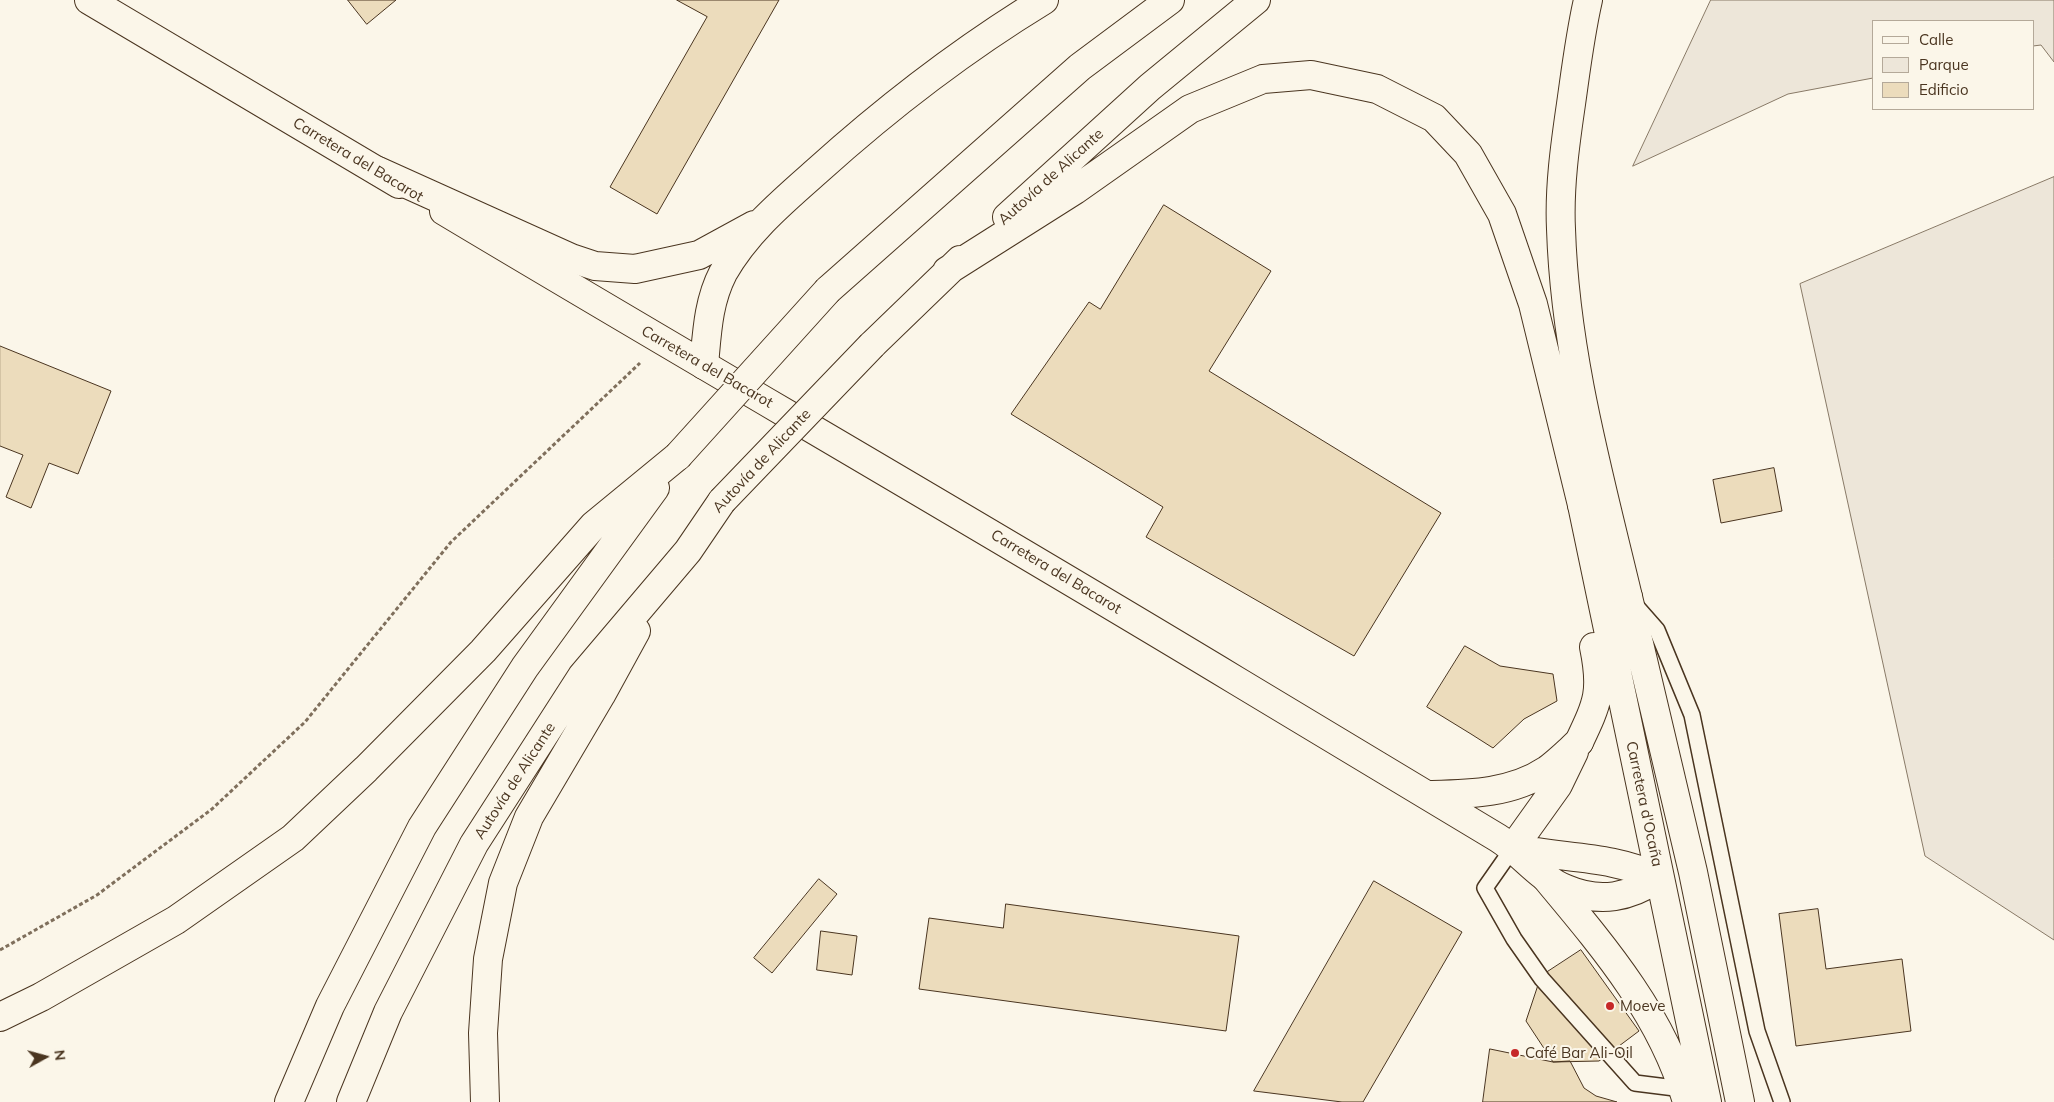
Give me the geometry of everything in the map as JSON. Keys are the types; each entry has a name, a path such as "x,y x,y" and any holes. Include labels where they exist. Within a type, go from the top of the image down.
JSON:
{"main road":[{"name":"Carretera del Bacarot","path":"89,0 663,342 1088,591 1427,795 1513,848 1547,879 1568,890 1608,897 1625,896 1659,878"},
{"path":"704,365 710,306 723,273 762,220 868,126 944,65 1044,0"},
{"path":"289,1102 330,1006 422,827 525,667 678,456 828,290 1080,67 1170,0"},
{"name":"Autovía de Alicante","path":"351,1102 388,1012 474,844 582,676 688,551 722,501 872,345 947,271 1150,88 1256,0"},
{"name":"Carretera d'Ocaña","path":"1588,0 1581,32 1564,152 1561,228 1571,341 1579,388 1693,872 1740,1102"},
{"name":"Carretera d'Ocaña","path":"947,271 1075,190 1190,109 1263,79 1311,75 1377,89 1434,118 1468,154 1502,214 1533,304 1582,505 1707,1102"},
{"path":"378,171 571,258 595,266 635,269 699,254 762,220"},
{"path":"0,1017 41,997 176,920 293,838 366,769 483,651 594,525 678,456"},
{"path":"1513,848 1558,785 1595,709 1600,688 1598,668 1574,554 1582,505"},
{"path":"485,1102 483,1033 488,959 504,883 529,817 602,695 662,582"},
{"path":"1638,634 1652,763 1670,854 1659,878 1681,898 1723,1102"},
{"path":"1427,795 1496,791 1521,783 1546,770 1579,742"},
{"name":"Carretera del Bacarot","path":"1513,848 1540,853 1608,860 1636,867 1659,878"},
{"path":"1547,879 1626,978 1655,1025 1685,1096"}],"lane":[{"path":"1628,597 1657,630 1692,715 1758,1031 1782,1102"},
{"path":"1513,848 1485,888 1514,940 1542,979 1634,1082 1685,1096"}],"path":[{"path":"0,950 97,895 212,810 304,722 451,542 663,342"}],"green space":[{"path":"1711,0 2054,0 2054,62 2041,45 2034,46 2034,20 1872,20 1872,78 1788,94 1633,166"},
{"path":"2054,177 2054,940 1925,856 1800,284"}],"building":[{"path":"348,0 396,0 367,24"},
{"path":"677,0 779,0 657,214 610,187 707,17"},
{"path":"1164,205 1271,271 1209,371 1441,513 1354,656 1146,537 1163,507 1011,414 1089,302 1100,309"},
{"path":"0,346 111,391 78,474 49,463 31,508 6,497 23,455 0,446"},
{"path":"1774,468 1782,511 1721,523 1713,480"},
{"path":"1465,646 1500,666 1553,674 1557,701 1524,719 1493,748 1427,707"},
{"path":"819,879 837,894 772,973 754,958"},
{"path":"1374,881 1462,932 1363,1102 1342,1102 1254,1091"},
{"path":"1006,904 1239,936 1226,1031 919,989 929,918 1003,928"},
{"path":"1818,909 1826,969 1902,959 1911,1031 1796,1046 1779,914"},
{"path":"821,931 857,936 852,975 817,970"},
{"path":"1581,950 1639,1031 1599,1061 1553,1062 1526,1021 1541,976"},
{"path":"1490,1049 1553,1062 1570,1061 1584,1088 1596,1096 1617,1102 1483,1102"}],"place":[{"name":"Moeve","path":"1610,1006"},
{"name":"Café Bar Ali-Oil","path":"1515,1053"}]}
